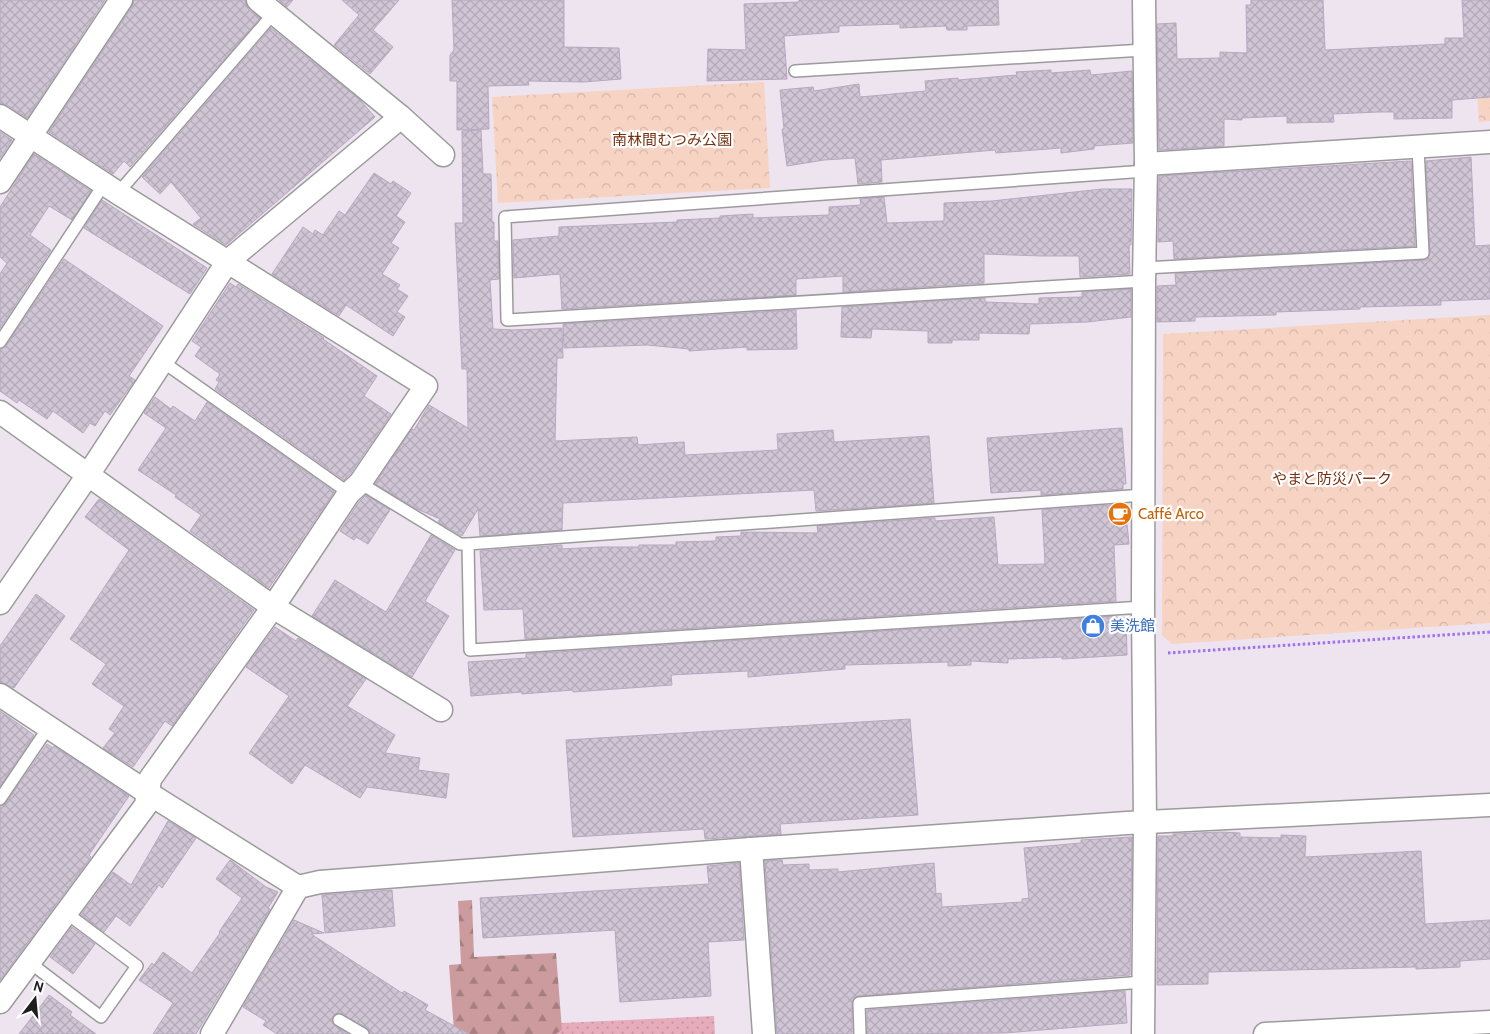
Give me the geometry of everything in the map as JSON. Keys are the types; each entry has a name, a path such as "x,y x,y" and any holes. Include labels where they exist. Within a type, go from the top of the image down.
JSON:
{"street":[{"path":"0,182 121,0"},
{"path":"1143,1034 1145,822 1144,274 1146,167 1144,0"},
{"path":"266,7 401,117 443,155"},
{"path":"0,116 426,386 273,607 150,779 146,805 0,1002"},
{"path":"0,603 88,475 228,261 401,117"},
{"path":"1146,167 1490,142"},
{"path":"0,412 273,607 442,710"},
{"path":"0,695 148,793 298,887 320,882 751,849 1145,822 1490,805"},
{"path":"751,849 764,1034"},
{"path":"212,1034 298,887"},
{"path":"1265,1034 1368,1031 1490,1022"}],"lane":[{"path":"0,342 111,188 266,7"},
{"path":"795,71 1144,50"},
{"path":"1146,167 505,217 507,320 1423,253 1418,146"},
{"path":"163,362 354,488 460,544 1144,495"},
{"path":"468,544 470,650 1144,607"},
{"path":"0,799 48,728"},
{"path":"28,962 101,1017 137,966 65,912"},
{"path":"860,1034 859,1003 1144,982"},
{"path":"340,1020 362,1034"}],"path":[{"path":"1144,654 1490,632"}],"shaded area":[{"path":"714,1016 715,1034 556,1034 561,1030 561,1023"}],"green space":[{"path":"1490,71 1490,121 1479,122 1476,72"},
{"name":"南林間むつみ公園","path":"764,82 770,188 498,203 492,97"},
{"name":"やまと防災パーク","path":"1490,315 1490,623 1172,644 1162,635 1163,334"},
{"path":"472,900 474,957 556,953 562,1030 556,1034 456,1034 454,1031 449,965 461,964 458,901"}],"building":[{"path":"0,0 105,0 27,118 7,105 0,103"},
{"path":"134,0 245,0 249,10 260,18 130,167 124,161 113,174 49,132 132,7"},
{"path":"279,0 293,0 287,7"},
{"path":"342,0 399,0 373,30 393,47 370,74 334,45 359,15"},
{"path":"452,0 564,0 564,47 619,48 621,79 584,82 528,81 529,85 488,86 489,129 457,130 457,81 450,81 450,55 454,50"},
{"path":"799,0 998,0 999,25 967,26 967,30 947,30 946,26 900,28 900,24 839,26 839,32 784,36 787,79 707,81 708,49 746,50 744,4 799,2"},
{"path":"1251,0 1323,0 1325,50 1445,44 1445,38 1464,38 1462,0 1490,0 1490,97 1452,100 1452,118 1394,119 1394,112 1378,112 1333,114 1334,122 1287,123 1287,116 1242,118 1242,120 1224,119 1224,146 1159,150 1157,24 1176,23 1177,59 1220,58 1220,52 1247,53 1246,5 1251,5"},
{"path":"271,28 360,100 375,117 226,245 193,224 201,218 171,182 160,194 142,177"},
{"path":"1051,70 1051,73 1090,70 1091,75 1132,71 1133,143 1094,146 1094,149 1061,153 1061,148 996,153 995,150 881,160 882,182 858,184 855,158 824,160 787,166 782,129 784,129 780,90 813,87 814,91 859,84 860,97 926,91 925,81 1017,75 1016,72"},
{"path":"481,130 483,174 491,174 492,222 494,222 494,241 498,241 499,279 490,280 493,329 562,328 563,358 557,358 555,441 637,437 638,445 684,442 685,455 778,450 777,434 833,430 834,442 929,436 934,503 816,511 814,490 563,503 562,530 480,536 478,509 462,536 438,522 440,519 417,509 375,484 412,429 414,430 429,405 468,428 467,369 462,369 455,223 463,223 462,131"},
{"path":"0,132 12,140 0,158"},
{"path":"34,154 91,191 72,220 49,206 30,235 51,250 0,328 0,274 7,263 0,257 0,207"},
{"path":"1471,157 1475,246 1490,245 1490,299 1441,301 1441,305 1276,312 1276,315 1195,317 1195,321 1157,322 1157,286 1176,285 1175,274 1427,260 1430,253 1426,161"},
{"path":"1411,161 1415,246 1174,259 1173,241 1158,242 1159,176"},
{"path":"374,173 391,184 393,181 411,193 396,216 405,222 391,243 399,248 382,274 400,285 397,289 408,296 397,312 405,317 393,336 346,305 339,316 272,274 303,227 313,234 315,230 323,235 339,211 345,215"},
{"path":"1102,189 1132,189 1131,245 1129,245 1130,274 1080,277 1079,256 984,254 984,283 843,292 843,276 796,279 796,295 562,309 560,274 514,278 513,240 559,236 559,227 677,222 677,220 753,214 753,218 829,215 829,207 861,205 860,199 884,197 887,223 944,221 944,203 992,201"},
{"path":"102,200 207,268 190,294 84,228"},
{"path":"64,259 163,326 129,376 135,380 110,415 105,411 95,426 90,423 83,433 53,411 47,419 19,400 17,403 0,391 0,349 6,346"},
{"path":"230,283 236,287 238,284 324,338 377,376 364,396 391,414 344,480 215,389 219,382 216,380 220,374 195,356 201,347 192,341"},
{"path":"1131,289 1131,317 1087,322 1030,324 1029,334 979,333 979,340 952,340 952,343 928,343 928,331 872,329 871,338 841,337 842,307 985,298 985,302 1039,304 1039,298 1082,297 1082,292"},
{"path":"796,310 797,349 747,350 747,347 689,351 689,349 647,345 564,348 563,324"},
{"path":"155,397 171,409 173,406 195,421 207,402 334,492 269,588 190,531 201,515 175,497 176,495 138,470 166,428 144,413"},
{"path":"1122,428 1126,484 1123,484 1123,489 1041,495 1041,490 991,493 987,438"},
{"path":"366,495 390,510 368,544 356,537 354,540 340,531 359,502"},
{"path":"99,499 254,610 172,726 165,721 133,767 103,748 115,733 109,729 124,706 92,684 106,664 70,639 129,550 85,517"},
{"path":"1125,504 1129,544 1114,545 1116,601 525,639 523,609 484,610 480,551 562,545 562,549 676,545 676,542 716,541 716,537 741,536 741,532 818,533 817,526 935,518 935,521 994,517 998,565 1045,564 1042,510"},
{"path":"431,535 455,550 425,601 449,616 412,677 312,616 335,580 386,612"},
{"path":"36,594 65,616 14,688 0,682 0,646"},
{"path":"1116,616 1117,618 1126,618 1127,655 1062,659 1062,657 1008,659 1008,663 971,661 971,665 948,666 948,662 845,665 845,669 748,677 748,671 671,675 672,685 573,692 573,690 471,696 468,662 526,658 526,654"},
{"path":"275,627 296,641 298,638 366,679 347,706 395,735 385,753 420,758 418,770 449,774 446,798 367,787 360,798 305,765 292,784 249,753 289,696 246,667"},
{"path":"0,711 34,735 0,786"},
{"path":"910,719 918,815 780,824 781,834 705,839 704,829 573,837 566,740"},
{"path":"47,744 53,748 54,746 129,796 89,855 91,857 0,980 0,806 6,803"},
{"path":"168,821 196,838 162,888 159,885 130,926 116,916 104,932 81,915 113,872 131,885"},
{"path":"1221,832 1240,833 1240,837 1281,838 1281,835 1306,836 1305,857 1421,851 1425,924 1490,920 1490,959 1460,961 1460,967 1208,972 1208,984 1157,985 1158,836"},
{"path":"1132,837 1130,975 858,996 855,997 852,1003 852,1034 777,1034 765,861 782,860 783,865 809,864 809,870 838,869 838,872 934,863 936,894 941,893 942,907 1022,902 1022,899 1029,898 1024,848 1081,843 1081,840"},
{"path":"230,860 266,887 278,892 268,908 270,909 196,1034 153,1034 173,1003 139,980 152,963 154,965 163,952 192,973 242,898 216,879"},
{"path":"739,863 744,940 708,942 711,996 620,1002 615,930 483,938 480,898 709,884 707,866"},
{"path":"392,890 395,926 325,933 322,895"},
{"path":"294,920 324,933 311,934 402,993 404,991 428,1005 425,1010 469,1034 370,1034 367,1028 340,1013 333,1016 332,1023 348,1034 277,1034 263,1025 266,1021 243,1007"},
{"path":"72,927 95,944 73,974 50,957"},
{"path":"1125,991 1127,1023 1005,1033 867,1034 867,1010"},
{"path":"49,995 72,1012 70,1015 96,1034 19,1034"}],"place":[{"name":"Caffé Arco","path":"1120,514"},
{"name":"美洗館","path":"1093,626"}]}
